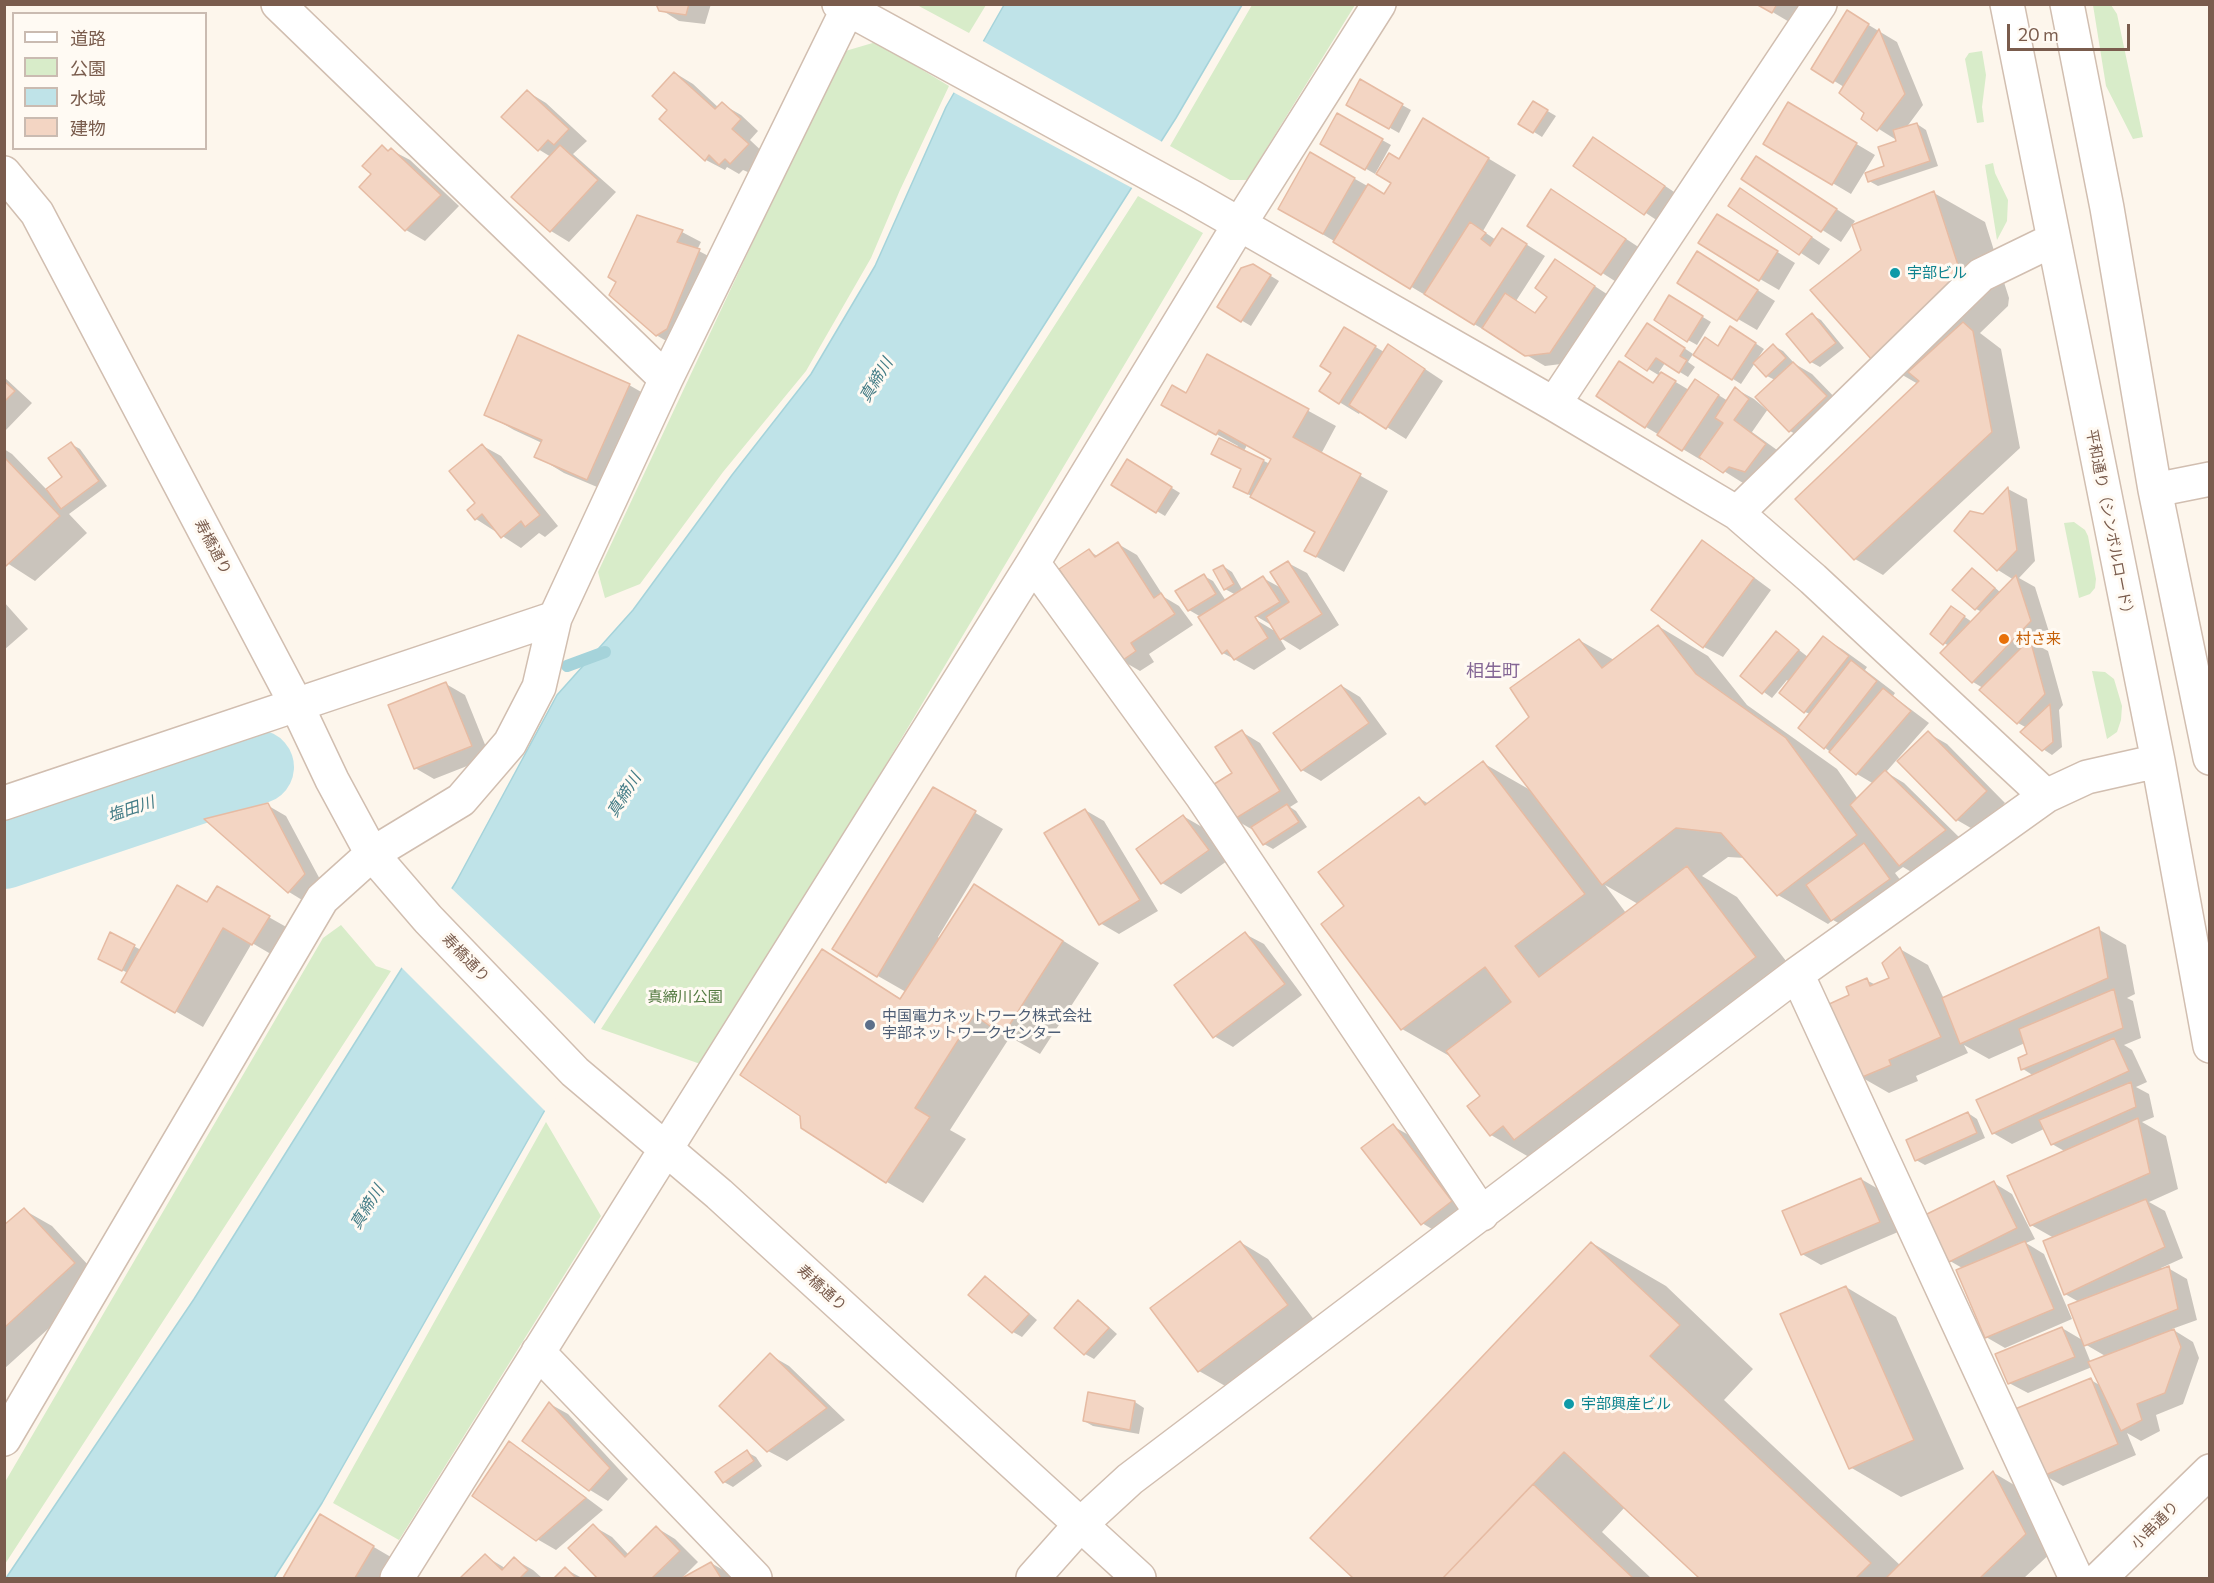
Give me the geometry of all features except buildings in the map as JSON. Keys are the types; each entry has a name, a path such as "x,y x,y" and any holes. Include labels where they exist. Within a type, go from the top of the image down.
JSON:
{"street":[{"path":"278,4 666,379"},
{"path":"397,1578 1033,563 1239,225 1379,4"},
{"path":"1554,404 1820,4"},
{"name":"平和通り（シンボルロード）","path":"2007,4 2158,761 2210,1046"},
{"path":"2067,4 2107,208 2155,490 2210,758"},
{"path":"4,1439 322,899 372,854 460,800 510,743 539,687 555,618 666,379 845,6 1152,175 1554,404 1737,513 1813,579 2046,796"},
{"name":"寿橋通り","path":"4,173 37,213 297,706 332,780 372,854 428,918 575,1072 719,1194 1139,1578"},
{"path":"1737,513 1981,275 2053,240"},
{"path":"2155,490 2210,479"},
{"path":"1033,563 1202,796 1482,1214"},
{"path":"4,803 555,618"},
{"path":"1033,1578 1081,1524 1130,1479 1797,974 2046,796 2087,777 2158,761"},
{"path":"1797,974 2076,1578"},
{"path":"538,1352 754,1578"},
{"name":"小串通り","path":"2100,1578 2210,1471"}],"green space":[{"path":"917,5 986,5 969,33"},
{"path":"1252,5 1355,5 1247,180 1230,180 1170,146"},
{"path":"2093,5 2111,5 2117,14 2143,137 2133,139 2106,86"},
{"path":"876,42 949,86 871,258 806,371 723,472 640,584 605,598 598,572 842,52"},
{"path":"1982,51 1986,75 1982,107 1984,122 1977,123 1965,59 1969,53"},
{"path":"1993,163 1995,173 2008,200 2007,221 1997,240 1985,165"},
{"name":"真締川公園","path":"1138,196 1203,233 706,1066 601,1029"},
{"path":"2074,522 2085,530 2088,536 2096,579 2095,588 2090,594 2079,598 2064,523"},
{"path":"2092,671 2105,672 2114,679 2122,706 2117,732 2107,739"},
{"path":"341,925 376,966 391,971 5,1564 5,1482 323,938"},
{"path":"546,1122 601,1216 399,1540 333,1503"}],"water":[{"name":"真締川","path":"1004,5 1242,5 1176,118 895,559 761,762 596,1020 322,1503 274,1578 6,1578 194,1299 456,882 557,695 633,610 732,475 811,374 875,266 946,107"}],"pier":[{"path":"981,40 1164,143 1134,189 951,91"},
{"path":"450,887 596,1025 547,1113 400,966"}],"waterway":[{"path":"567,666 605,652"},
{"name":"塩田川","path":"4,852 257,767"}],"place":[{"name":"宇部ビル","path":"1895,273"},
{"name":"村さ来","path":"2004,639"},
{"name":"中国電力ネットワーク株式会社 宇部ネットワークセンター","path":"870,1025"},
{"name":"宇部興産ビル","path":"1569,1404"}],"district":[{"name":"相生町","path":"1493,671"}]}
